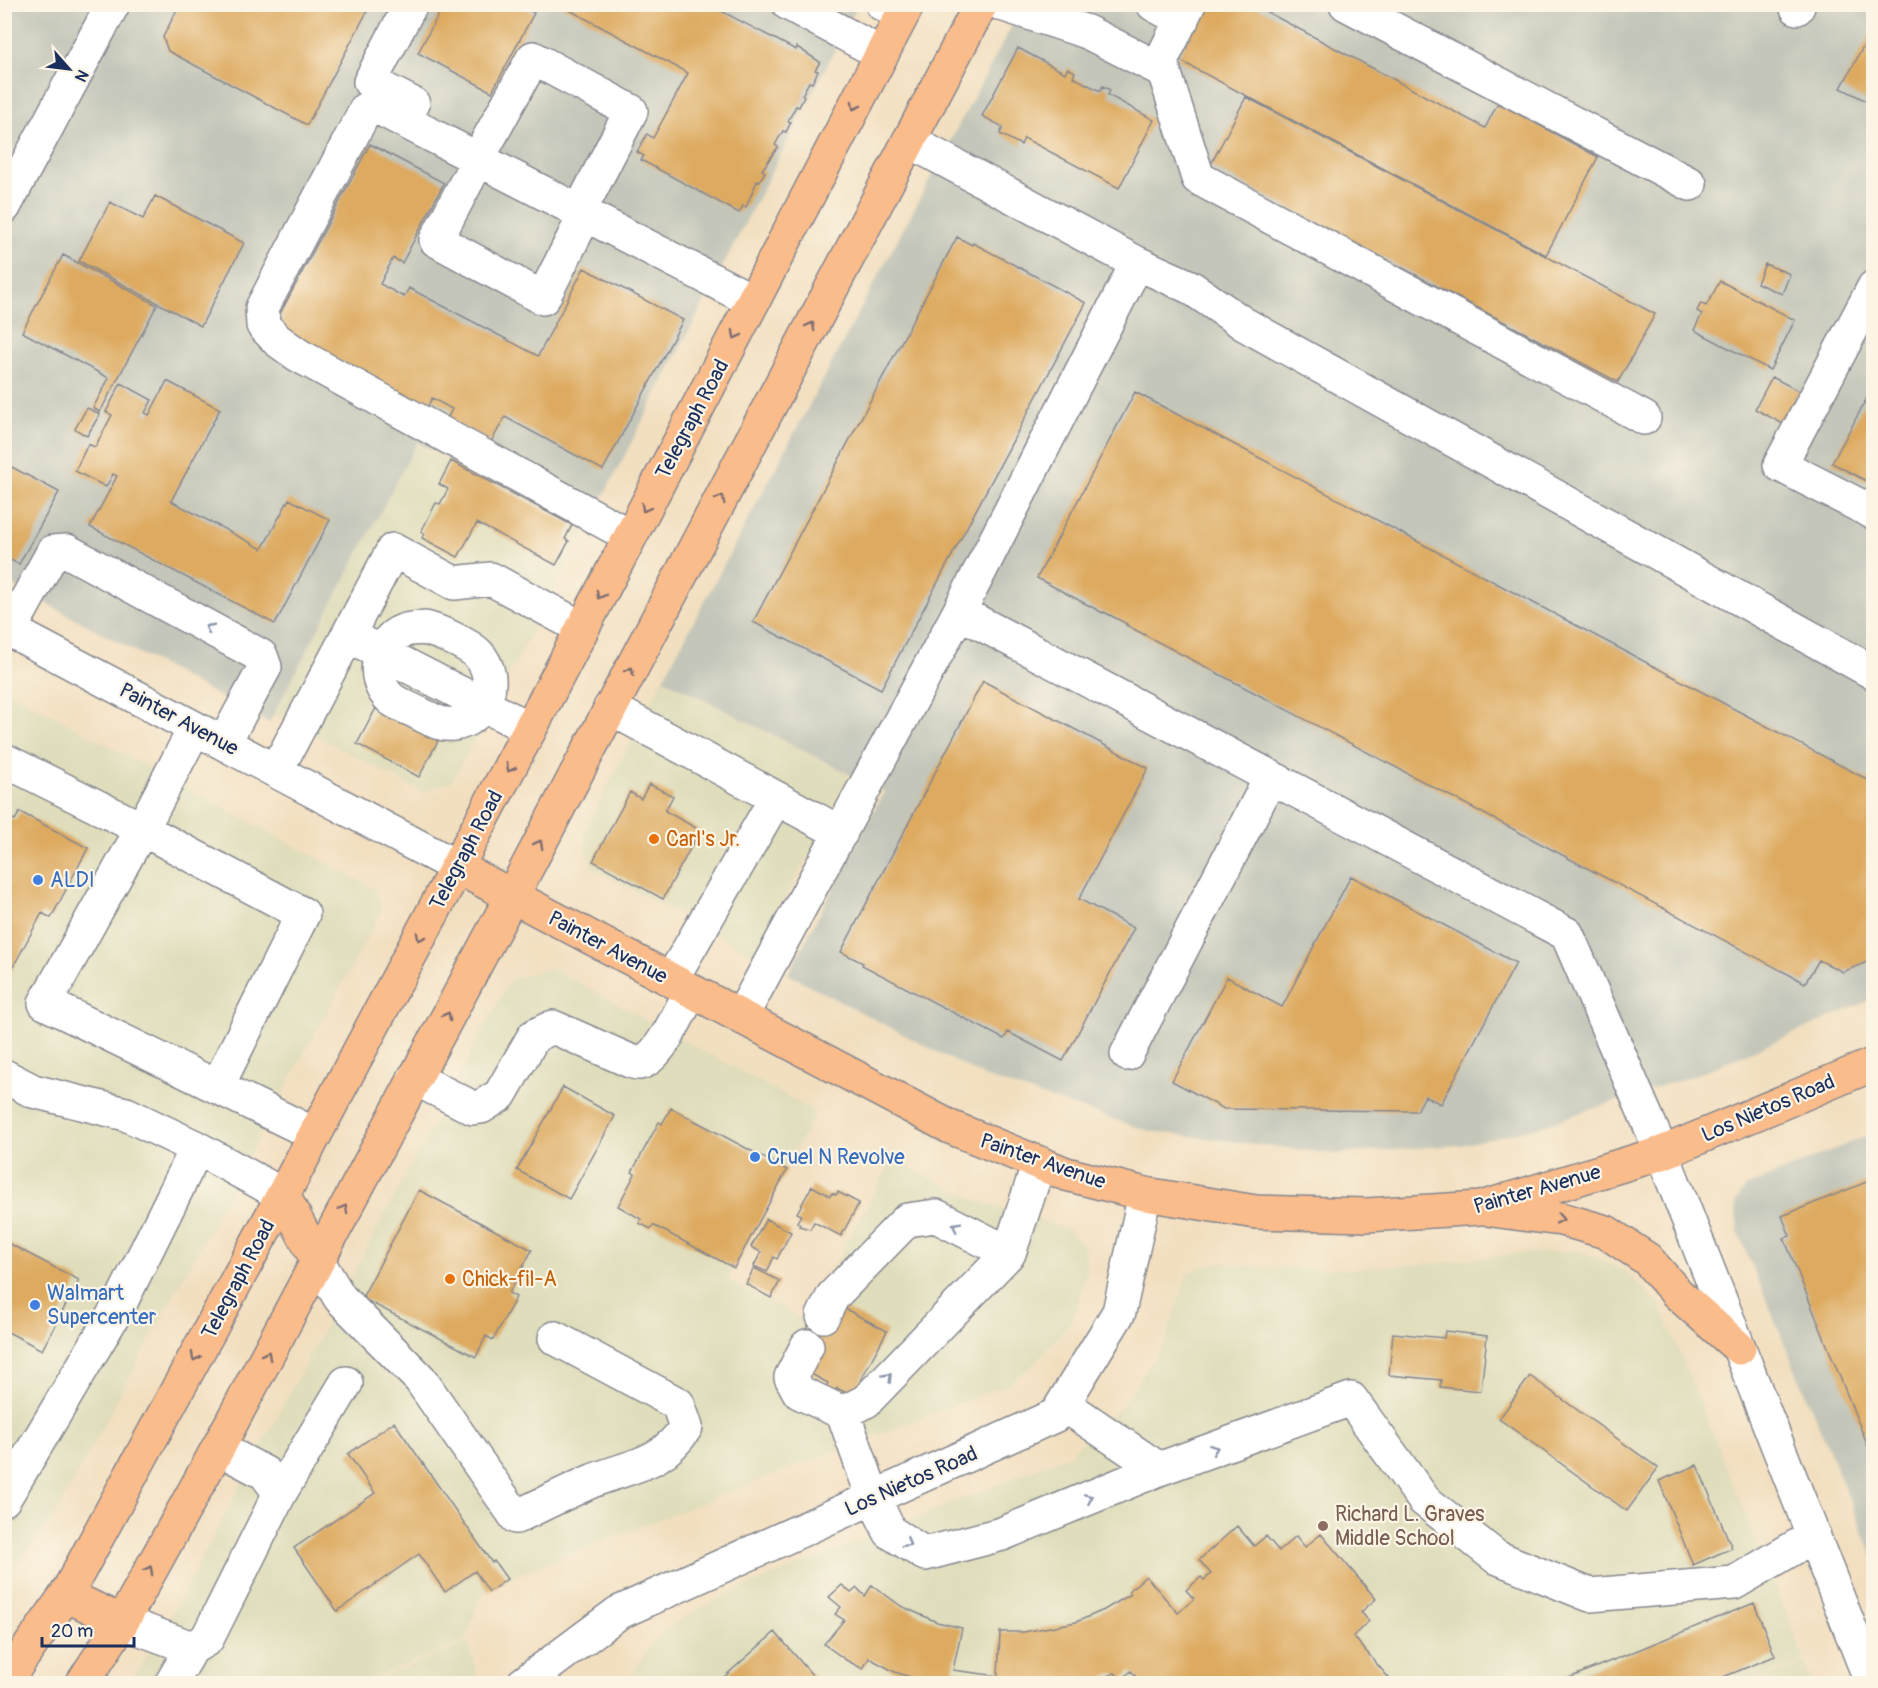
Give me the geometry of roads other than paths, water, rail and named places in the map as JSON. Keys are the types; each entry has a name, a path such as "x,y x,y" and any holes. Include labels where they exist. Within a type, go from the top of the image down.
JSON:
{"main road":[{"path":"82,1683 122,1622 218,1448 512,896 981,4"},
{"name":"Telegraph Road","path":"4,1683 66,1595 283,1195 530,729 882,54 897,8"},
{"name":"Painter Avenue","path":"457,867 951,1127 1066,1174 1145,1194 1256,1212 1366,1215 1481,1208 1662,1153"},
{"name":"Los Nietos Road","path":"1662,1153 1874,1064"},
{"path":"283,1195 317,1260"},
{"path":"1481,1208 1561,1219 1606,1232 1647,1259 1678,1294 1739,1348"},
{"path":"66,1595 122,1622"}],"street":[{"path":"4,207 113,4"},
{"path":"411,4 370,82 482,151"},
{"path":"789,4 882,54"},
{"path":"1001,4 1087,32 1164,70 1198,178 1644,418"},
{"path":"1153,4 1186,12 1158,68"},
{"path":"1346,4 1690,184"},
{"path":"533,58 631,111 587,205 543,298 436,240 533,58"},
{"path":"630,536 298,355 277,340 263,325 262,308 366,109 375,106 482,151 758,292"},
{"path":"909,141 1137,263 1190,287 1244,324 1874,673"},
{"path":"741,1017 959,612 1137,263"},
{"path":"1874,287 1780,465 1874,513"},
{"path":"276,771 393,550 454,583 491,579 582,628"},
{"path":"7,629 53,552 67,551 261,656 265,667 224,743"},
{"path":"959,612 1567,934 1662,1153 1814,1536 1864,1675"},
{"path":"425,628 438,632 477,653 487,667 490,680 485,705 464,722 441,724 392,699 384,689 377,670 380,652 400,631 425,628"},
{"name":"Painter Avenue","path":"7,629 457,867"},
{"path":"348,636 380,652"},
{"path":"485,705 530,729"},
{"path":"610,708 841,833"},
{"path":"195,728 142,829 45,1003 314,1134"},
{"path":"4,760 142,829 303,914 217,1087"},
{"path":"1127,1054 1271,777"},
{"path":"414,1078 473,1108 481,1107 500,1095 534,1036 553,1027 630,1061 639,1063 650,1059 660,1048 681,985 776,798"},
{"path":"4,1076 33,1092 126,1114 197,1148 283,1195"},
{"path":"4,1499 120,1304 197,1148"},
{"path":"843,1413 866,1401 1009,1253 1039,1163"},
{"name":"Los Nietos Road","path":"523,1683 556,1661 618,1613 1056,1415 1119,1311 1145,1194"},
{"path":"823,1316 833,1296 907,1220 936,1216 1009,1253"},
{"path":"317,1260 340,1298 420,1379 516,1517 594,1480 649,1462 678,1440 686,1426 678,1404 555,1338"},
{"path":"807,1346 791,1377 799,1392 843,1413 873,1497 890,1532 925,1554 1002,1534 1159,1469 1351,1399 1424,1500 1496,1557 1590,1594 1734,1583 1814,1536"},
{"path":"171,1683 192,1648 207,1639 280,1493 346,1383"},
{"path":"1063,1404 1159,1469"},
{"path":"218,1448 265,1473 280,1493"},
{"path":"122,1622 192,1648"}],"place":[{"name":"Carl's Jr.","path":"654,839"},
{"name":"ALDI","path":"38,880"},
{"name":"Cruel N Revolve","path":"755,1157"},
{"name":"Chick-fil-A","path":"450,1279"},
{"name":"Walmart Supercenter","path":"35,1305"},
{"name":"Richard L. Graves Middle School","path":"1323,1526"}]}
